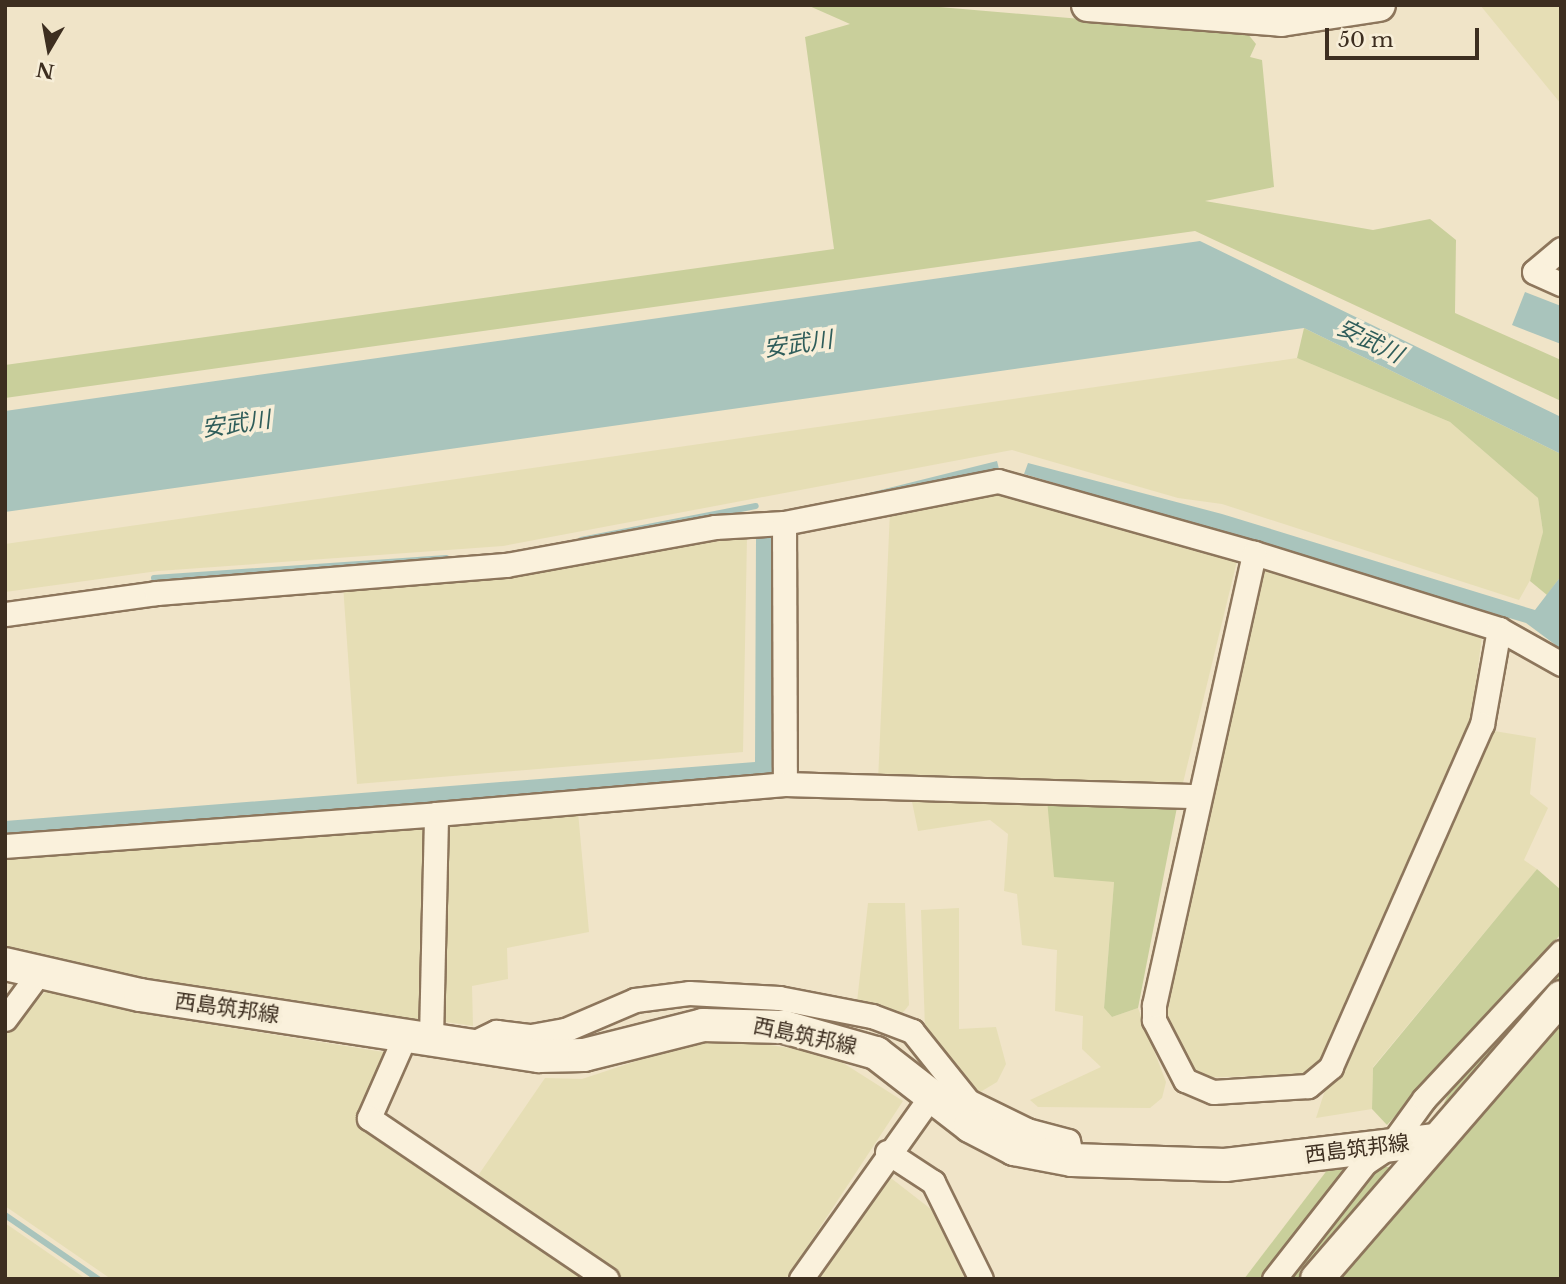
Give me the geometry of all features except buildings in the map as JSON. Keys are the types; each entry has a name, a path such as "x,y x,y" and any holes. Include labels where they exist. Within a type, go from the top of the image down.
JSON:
{"main road":[{"path":"1088,5 1178,9 1281,20 1379,5"},
{"name":"西島筑邦線","path":"5,964 39,973 539,1056 584,1055 703,1025 785,1027 876,1053 931,1096 1014,1149 1072,1160 1225,1165 1434,1140 1561,997"},
{"path":"1317,1279 1434,1140"}],"street":[{"path":"1561,249 1534,272 1561,284"},
{"path":"5,614 156,593 506,565 715,527 784,523 1012,482 1499,629 1561,664"},
{"path":"784,523 785,784"},
{"path":"1254,553 1199,796 1154,1020 1185,1080 1197,1089 1308,1086 1331,1067 1482,724 1499,629"},
{"path":"5,846 436,814 785,784 1199,796"},
{"path":"436,814 419,1036 369,1118 607,1279"},
{"path":"1274,1279 1365,1163 1390,1146 1424,1099 1561,952"},
{"path":"5,1019 39,973"},
{"path":"471,1044 496,1032 531,1036 565,1030 635,1000 689,993 792,1000 912,1031 968,1101 1027,1130 1068,1141 1072,1160"},
{"path":"800,1279 887,1152 931,1096"},
{"path":"887,1152 933,1182 981,1279"}],"shaded area":[{"path":"1480,5 1561,5 1561,104"},
{"path":"1297,358 1450,422 1538,498 1543,532 1537,568 1519,600 1222,504 1178,498 1012,450 503,546 158,571 5,592 5,544"},
{"path":"1008,490 1238,557 1182,787 878,781 890,511"},
{"path":"747,537 743,752 357,784 343,585 513,571"},
{"path":"1260,562 1482,636 1470,730 1314,1074 1195,1078 1164,1010"},
{"path":"1488,730 1536,738 1530,794 1548,808 1524,860 1537,869 1373,1067 1372,1109 1316,1118 1327,1084 1348,1062"},
{"path":"911,797 1047,799 1114,882 1104,1008 1112,1017 1138,1008 1166,1082 1162,1098 1150,1108 1038,1107 1030,1100 1101,1067 1082,1049 1083,1016 1055,1011 1057,950 1022,945 1017,894 1004,891 1008,834 990,820 918,831"},
{"path":"578,812 589,932 507,948 508,979 472,986 473,1026 439,1021 445,825"},
{"path":"425,825 418,1021 129,977 5,946 5,856"},
{"path":"868,903 905,903 909,1005 901,1015 857,1002"},
{"path":"959,908 959,1029 996,1027 1006,1064 997,1082 977,1094 925,1029 921,910"},
{"path":"47,990 149,1015 390,1053 355,1124 584,1279 111,1279 5,1206 5,1034"},
{"path":"744,1041 829,1054 903,1101 786,1279 621,1279 475,1180 545,1078 582,1079 694,1042"},
{"path":"887,1175 932,1210 965,1279 816,1279"},
{"path":"5,1223 86,1279 5,1279"}],"green space":[{"path":"807,5 916,5 1247,33 1256,44 1250,57 1262,60 1274,187 1205,201 1373,230 1430,219 1456,240 1455,313 1561,360 1561,401 1195,231 5,398 5,365 834,249 805,37 850,24"},
{"path":"1304,328 1561,454 1561,576 1547,595 1530,581 1543,532 1538,498 1450,422 1297,358"},
{"path":"1047,799 1178,802 1138,1008 1112,1017 1104,1008 1114,882 1054,877"},
{"path":"1537,869 1561,890 1561,934 1387,1125 1372,1109 1373,1068"},
{"path":"1561,960 1561,982 1452,1103 1444,1103 1460,1071"},
{"path":"1561,1016 1561,1279 1335,1279"},
{"path":"1354,1165 1267,1279 1244,1279 1328,1169"},
{"path":"1372,1167 1395,1167 1300,1279 1288,1279"}],"water":[{"name":"安武川","path":"1200,241 1561,417 1561,454 1304,328 5,512 5,411"},
{"path":"1525,292 1561,306 1561,344 1512,325"},
{"path":"997,461 1000,473 762,532 759,520"},
{"path":"1028,463 1222,514 1535,610 1561,576 1561,649 1526,623 1024,474"},
{"path":"756,536 773,536 772,776 5,836 5,821 755,762"}],"waterway":[{"path":"581,540 756,506"},
{"path":"154,578 446,558"},
{"path":"5,1215 98,1279"}]}
